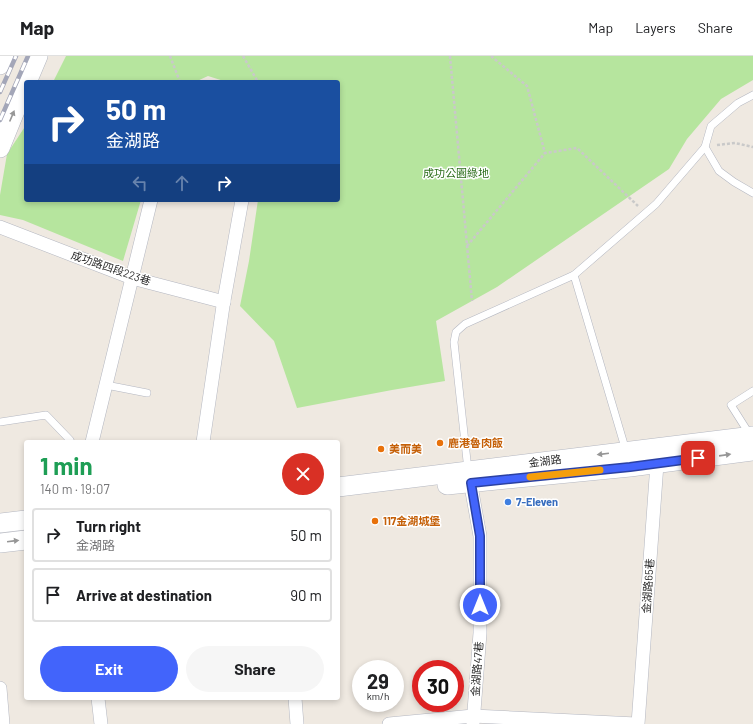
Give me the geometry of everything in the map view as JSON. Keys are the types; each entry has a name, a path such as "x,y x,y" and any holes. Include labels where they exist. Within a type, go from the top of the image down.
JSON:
{"main road":[{"path":"0,65 4,56"},
{"path":"28,80 38,56"},
{"path":"0,148 24,90"},
{"name":"金湖路","path":"340,487 469,477 656,456 752,441"},
{"name":"金湖路","path":"340,497 626,451 656,456"},
{"path":"0,522 24,520"},
{"path":"0,543 24,540"}],"street":[{"path":"92,440 151,202"},
{"path":"203,440 224,302 242,202"},
{"name":"成功路四段223巷","path":"0,227 132,278 224,302"},
{"name":"金湖路65巷","path":"637,724 656,456"},
{"name":"金湖路47巷","path":"469,477 480,536 480,633 473,720"},
{"path":"0,688 3,724"},
{"path":"98,700 101,724"},
{"path":"295,700 297,724"},
{"path":"389,724 473,720 637,724"}],"lane":[{"path":"469,477 454,342 456,332 465,324 574,275 656,204 704,147 710,126 738,103 753,95"},
{"path":"704,147 719,171 753,193"},
{"path":"574,275 626,451"},
{"path":"106,384 147,392"},
{"path":"752,441 731,405 753,391"},
{"path":"0,422 46,415 70,440"}],"path":[{"path":"170,56 179,80"},
{"path":"243,56 257,80"},
{"path":"450,56 472,301"},
{"path":"491,56 527,86 545,153"},
{"path":"704,147 735,143 753,147"},
{"path":"467,246 545,153 577,148 646,213"}],"green space":[{"name":"成功公園綠地","path":"66,56 753,56 753,80 721,99 687,139 669,169 497,287 436,321 445,381 297,408 274,341 240,306 249,261 258,202 340,202 340,80 221,80 208,76 199,80 54,80"},
{"path":"24,128 24,202 140,202 123,261 23,220 0,215 0,195 7,154"}],"railway":[{"path":"0,92 16,56"},
{"path":"0,120 28,56"}],"slow traffic":[{"path":"530,477 600,470"}],"place":[{"name":"鹿港魯肉飯","path":"440,443"},
{"name":"美而美","path":"381,449"},
{"name":"7-Eleven","path":"508,502"},
{"name":"117金湖城堡","path":"375,521"}],"route":[{"path":"480,605 480,536 471,483 630,467 698,458"}]}
